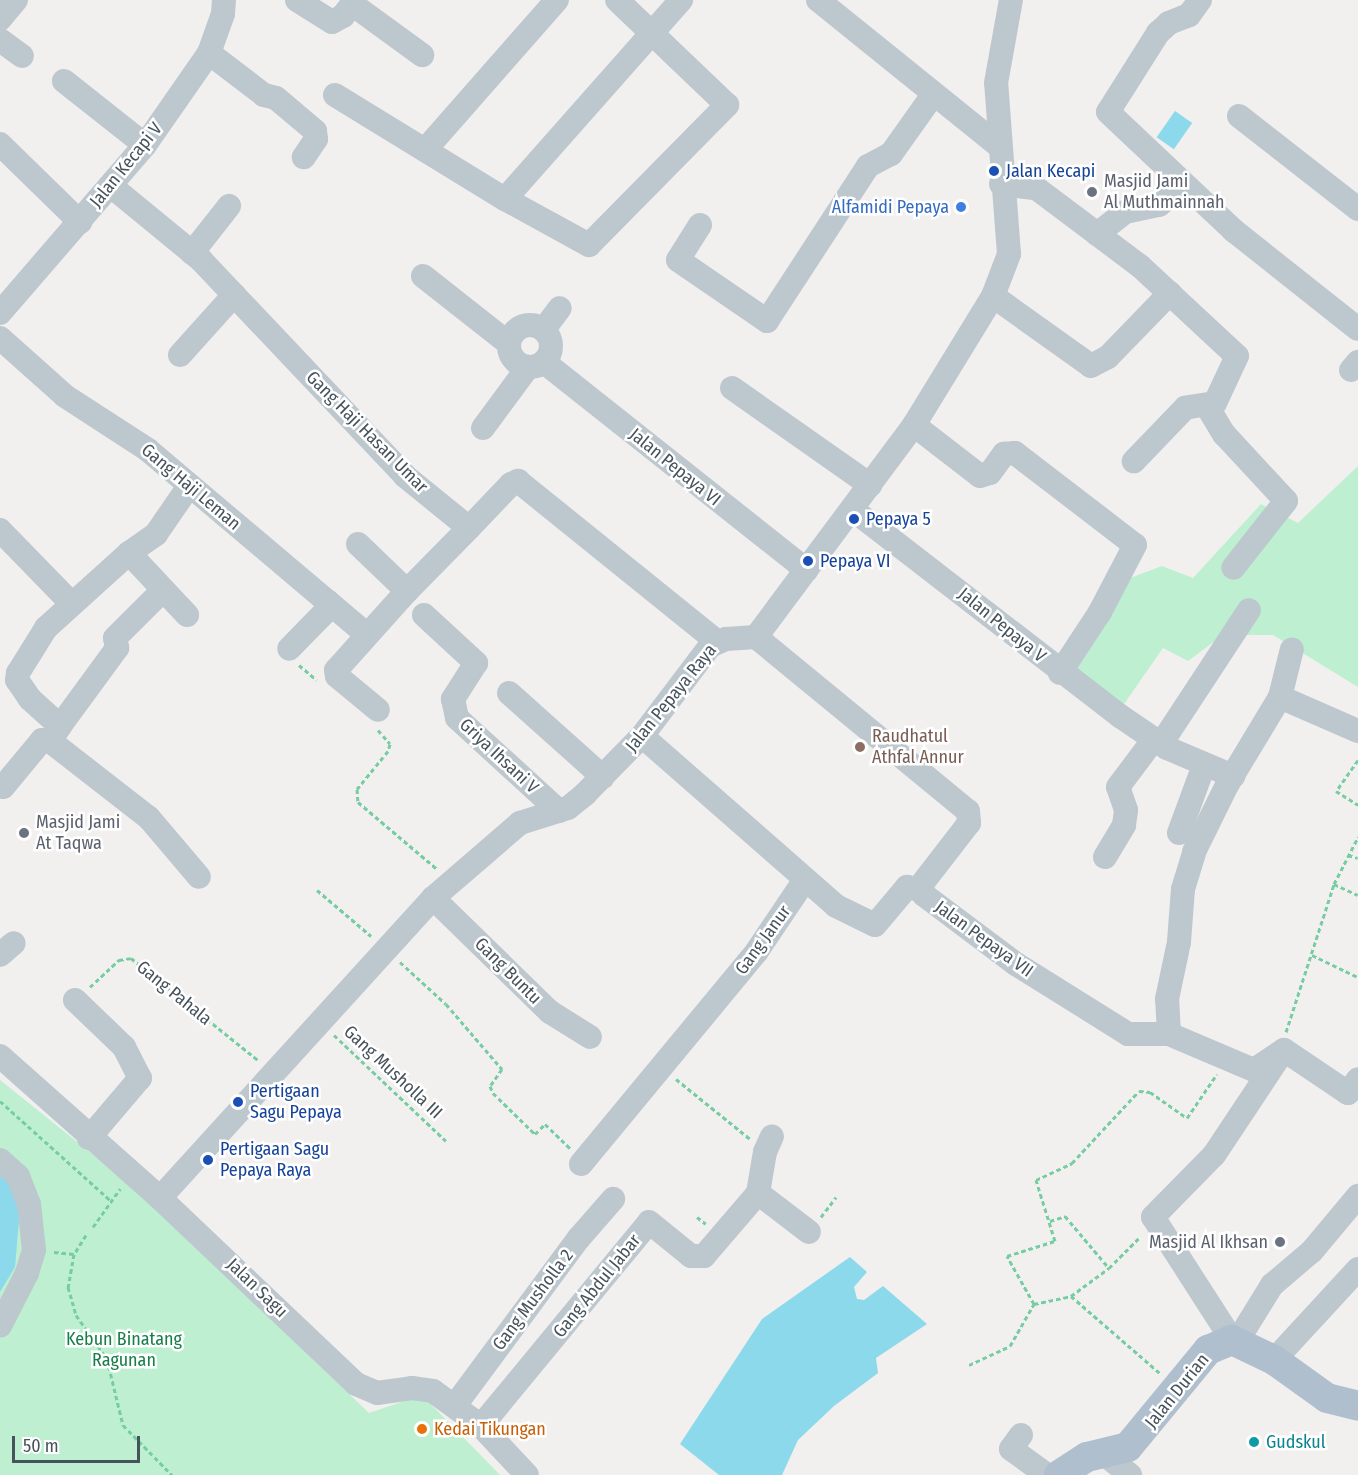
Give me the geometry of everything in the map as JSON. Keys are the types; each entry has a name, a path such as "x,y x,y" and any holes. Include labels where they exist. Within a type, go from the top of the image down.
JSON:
{"main road":[{"path":"1235,1340 1274,1360 1327,1398 1358,1406"},
{"name":"Jalan Durian","path":"1059,1475 1087,1457 1128,1447 1208,1350 1235,1340"}],"street":[{"path":"0,19 16,0"},
{"name":"Jalan Kecapi V","path":"0,313 145,145 209,53 224,14 224,0"},
{"path":"297,0 332,22 353,2 422,55"},
{"path":"425,150 557,0"},
{"path":"335,95 505,199 589,245 728,105 618,0"},
{"path":"505,199 655,33 681,0"},
{"path":"818,0 1000,147"},
{"path":"756,637 914,425 993,296 1009,254 1001,184 996,83 1011,0"},
{"path":"1200,0 1189,15 1169,23 1158,33 1108,107 1110,114 1184,185 1286,275 1358,329"},
{"path":"0,40 22,56"},
{"path":"209,53 264,95 276,98 315,131 316,139 304,156"},
{"path":"64,81 145,145"},
{"path":"700,225 678,260 766,321 868,166 891,154 933,95"},
{"path":"1239,116 1358,209"},
{"path":"0,144 80,222"},
{"path":"1001,184 1036,188 1170,293 1237,356 1215,403 1185,408 1134,461"},
{"path":"1097,234 1125,212 1159,205 1184,185"},
{"name":"Gang Haji Hasan Umar","path":"111,186 192,253 405,476 469,528"},
{"path":"192,253 229,206"},
{"name":"Jalan Pepaya VI","path":"423,276 508,343 513,359 536,364 806,570"},
{"path":"993,296 1091,366 1108,357 1170,293"},
{"path":"180,355 234,295"},
{"path":"544,329 560,308"},
{"path":"483,428 536,364 551,352 551,339 544,329 530,323 515,329 508,343"},
{"name":"Gang Haji Leman","path":"0,338 65,396 134,439 366,634"},
{"path":"732,388 870,485"},
{"path":"1207,406 1232,442 1286,499 1233,568"},
{"path":"914,425 980,476 990,473 1004,454 1015,453 1135,545 1100,612 1060,673"},
{"path":"377,719 336,672 366,634 511,484 518,481 717,641"},
{"path":"189,486 156,534 129,553 46,628 18,673 17,680 55,733 149,818 199,877"},
{"name":"Jalan Pepaya V","path":"852,509 1060,673 1158,741 1204,765 1233,776"},
{"path":"0,530 71,603"},
{"path":"358,544 407,591"},
{"path":"129,553 186,615"},
{"path":"1,787 42,740 55,733 117,648 115,638 163,590"},
{"path":"289,649 327,610 327,601"},
{"path":"1105,857 1124,825 1126,810 1118,787 1158,741 1249,610"},
{"name":"Griya Ihsani V","path":"424,615 476,663 453,699 457,718 560,811"},
{"name":"Jalan Pepaya Raya","path":"160,1198 321,1022 384,948 433,898 520,823 560,811 603,777 642,736 717,641 756,637"},
{"name":"Jalan Pepaya VII","path":"756,637 968,811 969,823 921,890 1016,964 1128,1034 1169,1034 1254,1070 1283,1043"},
{"path":"1169,1034 1167,999 1179,942 1183,889 1194,852 1233,776 1281,697 1292,649"},
{"path":"509,693 603,777"},
{"path":"1281,697 1358,731"},
{"path":"642,736 765,842 804,881 836,906 875,925 907,887 921,890"},
{"path":"1179,833 1204,765"},
{"name":"Gang Janur","path":"581,1164 662,1069 776,926 804,881"},
{"name":"Gang Buntu","path":"433,898 550,1012 590,1037"},
{"path":"75,1000 124,1047 140,1078 89,1138"},
{"path":"1358,1079 1348,1093 1283,1043 1214,1155 1153,1217 1199,1291 1235,1340 1272,1285 1312,1251 1358,1196"},
{"name":"Jalan Sagu","path":"0,1056 89,1138 160,1198 356,1384 377,1393 422,1388 456,1404 481,1426 527,1475"},
{"path":"769,1144 758,1193 810,1232"},
{"path":"0,1160 18,1176 29,1204 34,1250 27,1273 0,1326"},
{"name":"Gang Abdul Jabar","path":"481,1426 649,1222 692,1256 704,1256 758,1193"},
{"name":"Gang Musholla 2","path":"456,1404 579,1238 613,1199"},
{"path":"1274,1360 1358,1269"},
{"path":"1178,1272 1199,1291"},
{"path":"1021,1436 1011,1449 1047,1475"},
{"path":"1103,1453 1130,1475"}],"path":[{"path":"289,649 297,664 323,685"},
{"path":"377,719 390,744 388,751 357,789 358,802 452,882"},
{"path":"1358,759 1336,790 1358,805"},
{"path":"1283,1043 1289,1028 1293,1003 1312,955 1334,884 1358,837"},
{"path":"1348,855 1358,858"},
{"path":"1334,884 1358,895"},
{"path":"317,890 446,1004 501,1069 490,1086 493,1093 535,1134 545,1124"},
{"path":"1312,955 1358,977"},
{"name":"Gang Pahala","path":"75,1000 119,960 131,958 274,1072"},
{"name":"Gang Musholla III","path":"321,1022 446,1141"},
{"path":"969,1365 1010,1346 1023,1329 1034,1304 1007,1256 1055,1241 1036,1180 1072,1163 1140,1091 1150,1092 1187,1118 1228,1058"},
{"path":"662,1069 769,1144"},
{"path":"0,1101 111,1201"},
{"path":"93,1227 126,1181"},
{"path":"810,1232 836,1197"},
{"path":"1050,1221 1065,1216 1109,1268"},
{"path":"86,1235 74,1254 68,1287 76,1315 107,1359 123,1425 172,1475"},
{"path":"1071,1296 1178,1388"}],"green space":[{"path":"1358,466 1358,687 1273,635 1223,635 1188,661 1163,648 1115,717 1048,672 1101,589 1162,566 1193,578 1261,504 1298,523"},
{"name":"Kebun Binatang Ragunan","path":"0,1080 126,1181 369,1413 422,1395 500,1475 0,1475"}],"water":[{"path":"1175,111 1192,123 1174,149 1157,137"},
{"path":"0,1171 11,1180 20,1208 15,1267 0,1292"},
{"path":"850,1257 867,1272 854,1287 857,1299 864,1300 883,1286 927,1324 876,1358 878,1373 834,1406 798,1440 782,1475 719,1475 680,1444 762,1319"}],"place":[{"name":"Jalan Kecapi","path":"994,171"},
{"name":"Masjid Jami Al Muthmainnah","path":"1092,192"},
{"name":"Alfamidi Pepaya","path":"961,207"},
{"name":"Pepaya 5","path":"854,519"},
{"name":"Pepaya VI","path":"808,561"},
{"name":"Raudhatul Athfal Annur","path":"860,747"},
{"name":"Masjid Jami At Taqwa","path":"24,833"},
{"name":"Pertigaan Sagu Pepaya","path":"238,1102"},
{"name":"Pertigaan Sagu Pepaya Raya","path":"208,1160"},
{"name":"Masjid Al Ikhsan","path":"1280,1242"},
{"name":"Kedai Tikungan","path":"422,1429"},
{"name":"Gudskul","path":"1254,1442"}]}
